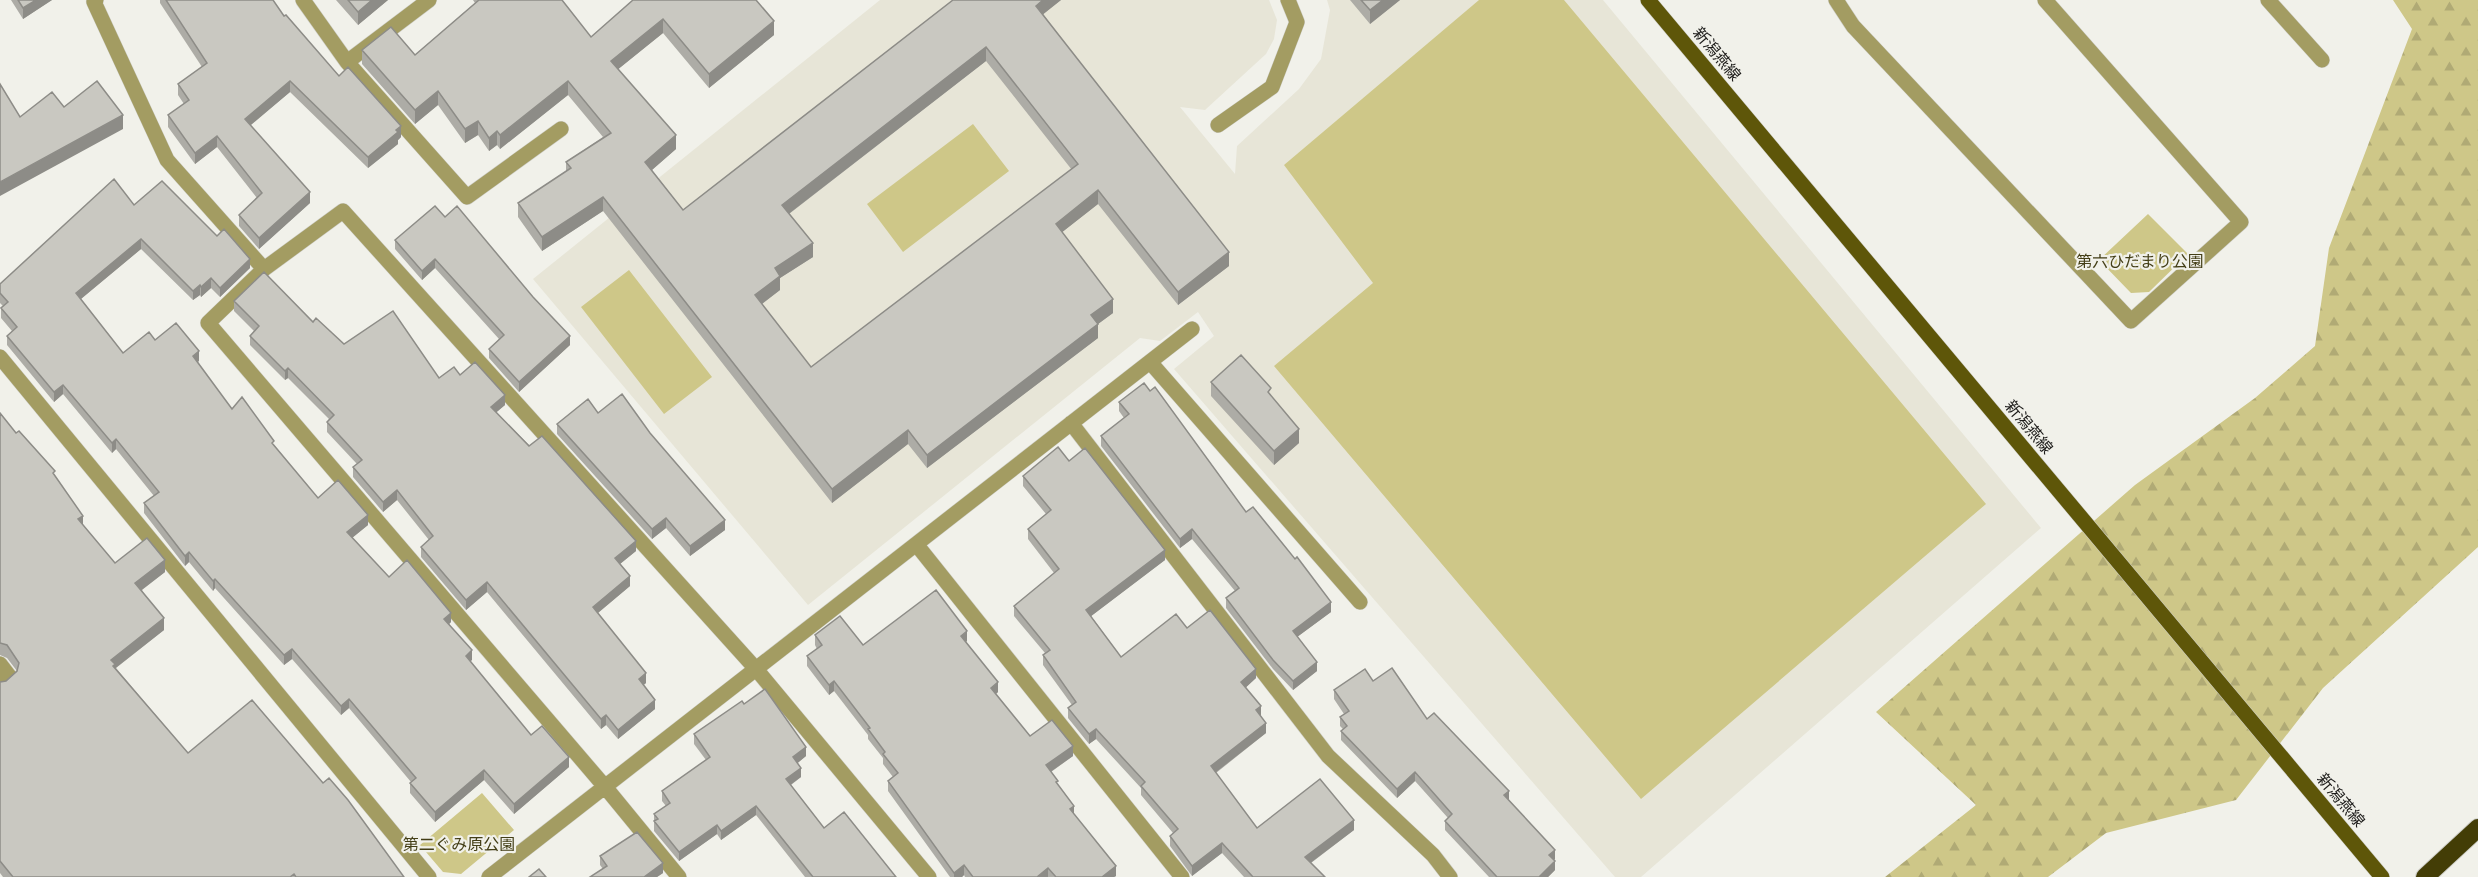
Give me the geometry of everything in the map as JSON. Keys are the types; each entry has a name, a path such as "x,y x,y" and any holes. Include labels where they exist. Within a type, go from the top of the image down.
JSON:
{"highway":[{"path":"2425,877 2478,828"}],"main road":[{"name":"新潟燕線","path":"1648,0 2382,877"}],"street":[{"path":"96,0 94,2 167,160 264,268"},
{"path":"303,0 347,62 467,196 561,129"},
{"path":"347,62 429,0"},
{"path":"1218,125 1272,87 1297,22 1288,0"},
{"path":"1836,0 1853,26 2131,321 2241,222 2045,0"},
{"path":"2268,0 2322,60"},
{"path":"679,877 606,788 208,323 264,268 342,211 756,669 929,877"},
{"path":"489,877 1192,329"},
{"path":"0,357 429,877"},
{"path":"1150,362 1360,602"},
{"path":"1071,423 1328,756 1432,855 1450,877"},
{"path":"916,544 1182,877"},
{"path":"0,664 10,677 0,686"}],"shaded area":[{"path":"880,0 1269,0 1277,20 1274,39 1266,54 1205,110 1180,107 1235,174 1237,146 1299,89 1321,59 1330,10 1327,0 1603,0 2041,528 1641,877 1615,877 1174,369 1214,336 1198,312 1160,341 1140,338 808,605 533,279"}],"green space":[{"path":"1479,0 1564,0 1986,504 1641,799 1274,366 1373,283 1284,165"},
{"path":"2393,0 2478,0 2478,547 2323,688 2236,800 2106,833 2048,877 1885,877 1976,805 1876,712 2135,485 2255,398 2315,346 2329,248 2412,29"},
{"path":"973,124 1009,171 903,252 867,204"},
{"name":"第六ひだまり公園","path":"2148,214 2188,254 2149,292 2131,293 2099,260"},
{"path":"629,270 712,377 664,414 581,307"},
{"name":"第二ぐみ原公園","path":"482,793 514,830 461,874 443,872 420,845"}],"building":[{"path":"18,0 36,0 23,8"},
{"path":"166,0 273,0 284,16 286,15 339,76 348,67 401,126 396,130 398,132 368,157 290,81 245,119 310,192 259,238 239,215 262,193 217,136 195,153 168,115 189,100 178,84 207,63"},
{"path":"348,0 372,0 358,12"},
{"path":"479,0 562,0 591,37 633,0 756,0 774,21 709,74 663,19 611,61 676,135 645,162 683,210 953,0 1043,0 1036,6 1229,252 1178,292 1098,190 1056,224 1113,299 1091,315 1098,324 927,455 908,430 832,489 603,197 542,237 518,203 571,168 566,162 611,133 568,81 500,135 497,131 489,138 478,121 465,129 438,91 415,110 362,50 391,27 415,55","holes":["986,47 1078,164 811,367 755,295 780,276 775,268 813,243 782,205"]},
{"path":"1361,0 1383,0 1370,10"},
{"path":"97,81 123,115 0,182 0,84 20,117 52,92 64,107"},
{"path":"114,179 134,205 162,181 217,236 224,229 250,259 220,288 211,278 193,291 141,239 76,293 123,353 149,332 155,340 176,323 199,351 193,356 232,409 242,397 274,441 272,443 318,498 338,480 368,515 347,532 389,577 407,560 451,613 444,619 472,650 466,656 531,735 542,726 569,757 514,804 484,770 435,812 410,783 416,778 349,699 341,706 292,649 284,655 215,579 213,581 189,552 185,556 144,503 159,492 116,439 112,443 63,385 54,392 7,336 17,327 1,308 8,302 0,293 0,284"},
{"path":"435,206 445,217 457,206 533,297 570,336 519,382 489,349 504,335 435,259 422,271 395,240"},
{"path":"264,272 313,322 316,318 344,344 393,311 439,378 454,367 460,375 475,362 505,395 491,407 529,446 542,436 636,541 615,558 630,576 593,607 646,673 639,679 655,700 618,730 606,715 601,719 487,582 466,600 421,547 433,536 397,490 383,502 353,467 362,460 327,422 334,415 288,368 285,371 250,336 259,326 234,301"},
{"path":"1241,355 1271,388 1268,392 1299,429 1274,451 1211,382"},
{"path":"1144,383 1150,391 1155,387 1246,512 1253,507 1295,559 1297,557 1331,602 1293,631 1317,662 1293,681 1273,660 1226,598 1239,588 1192,529 1180,539 1101,436 1129,414 1119,402"},
{"path":"622,394 650,433 725,520 690,546 666,518 652,529 557,424 588,399 598,413"},
{"path":"0,413 16,433 19,431 55,471 53,473 83,516 78,519 115,563 147,538 165,560 135,583 164,618 111,660 115,664 113,666 188,753 252,700 323,783 329,778 348,800 404,877 296,877 294,874 290,877 13,877 0,861 0,682 6,681 17,671 19,663 7,645 0,643"},
{"path":"1058,447 1069,461 1085,448 1165,550 1086,610 1121,657 1176,614 1187,628 1210,610 1256,669 1241,682 1261,706 1256,710 1266,723 1211,766 1257,828 1320,779 1354,820 1305,857 1325,877 1253,877 1222,843 1192,866 1170,836 1178,829 1141,786 1145,782 1096,729 1089,734 1068,708 1076,702 1043,655 1050,650 1014,606 1059,569 1028,529 1051,510 1023,476"},
{"path":"936,590 967,631 961,636 998,682 991,688 1030,736 1052,720 1073,746 1046,765 1074,806 1070,809 1116,866 1102,877 1056,877 1048,868 1037,877 973,877 964,865 954,873 888,781 898,773 883,754 885,752 868,729 870,728 834,681 829,685 807,656 822,645 815,635 840,616 863,645"},
{"path":"1392,668 1427,719 1434,713 1509,791 1504,795 1555,850 1549,855 1555,861 1539,877 1497,877 1445,821 1452,814 1415,772 1397,789 1341,731 1347,726 1340,717 1349,711 1334,690 1365,669 1373,681"},
{"path":"765,689 806,747 793,757 801,768 786,779 824,828 844,812 896,877 813,877 756,806 721,831 717,825 679,852 654,821 658,819 654,814 670,803 662,791 710,757 694,734 742,701 744,704"},
{"path":"637,832 663,863 644,877 590,877 607,866 600,856"},
{"path":"539,869 546,877 529,877"}]}
